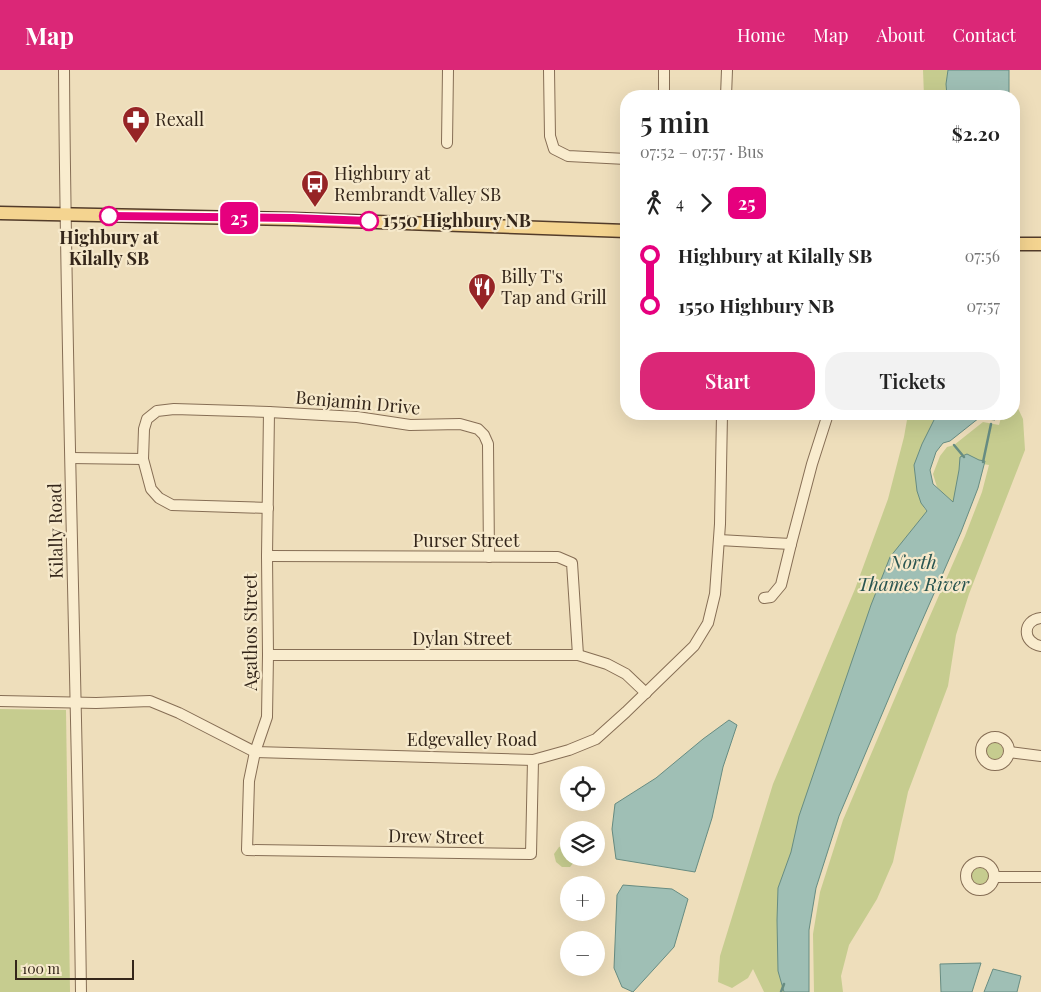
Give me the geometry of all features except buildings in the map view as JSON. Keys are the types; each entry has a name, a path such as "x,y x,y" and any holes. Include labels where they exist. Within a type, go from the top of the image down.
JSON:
{"main road":[{"path":"0,213 293,218 620,231"},
{"path":"1020,244 1041,244"}],"street":[{"name":"Kilally Road","path":"64,70 65,215 81,992"},
{"path":"447,143 448,70"},
{"path":"549,70 550,136 554,149 568,156 620,159"},
{"path":"664,70 664,90"},
{"path":"726,90 727,70"},
{"name":"Benjamin Drive","path":"268,508 172,505 159,498 151,489 143,459 144,429 147,419 157,411 174,408 357,417 410,425 460,424 478,429 484,435 488,444 489,557"},
{"name":"Agathos Street","path":"247,850 249,781 255,752 267,717 269,412"},
{"name":"Edgevalley Road","path":"0,701 96,703 150,701 179,713 255,752 533,760 568,750 596,739 626,712 694,646 708,623 715,594 719,540 722,420"},
{"path":"764,598 771,597 781,585 812,464 826,420"},
{"path":"71,458 143,459"},
{"path":"719,540 791,544"},
{"name":"Purser Street","path":"267,556 558,557 572,563 578,655"},
{"path":"1041,618 1030,623 1027,631 1030,640 1041,646"},
{"name":"Dylan Street","path":"268,655 578,655 607,664 626,674 646,692"},
{"path":"1009,752 1041,756"},
{"name":"Drew Street","path":"247,850 530,854 533,760"},
{"path":"994,877 1041,877"}],"green space":[{"path":"923,70 951,70 949,90 924,90"},
{"path":"1020,413 1023,419 1025,450 969,594 956,635 948,686 908,792 893,862 877,899 849,945 841,976 843,992 814,992 813,934 820,892 843,820 965,536 982,492 989,465 983,464 957,506 937,487 933,474 940,456 947,447 954,445 983,422 999,425 1000,420 1020,420"},
{"path":"907,420 943,420 919,495 924,508 930,515 777,924 780,977 785,992 764,992 753,969 748,978 732,988 718,982 720,956 773,784 855,589 888,499"},
{"path":"0,709 66,710 70,992 0,992"},
{"path":"990,742 998,742 1003,747 1001,758 990,760 985,755 985,747"},
{"path":"559,847 560,865 556,862 554,854"},
{"path":"976,867 984,867 989,872 987,883 976,885 971,880 971,872"}],"water":[{"path":"948,70 1009,70 1009,90 946,90"},
{"name":"North Thames River","path":"934,420 976,420 950,441 943,443 936,452 930,470 933,484 953,502 960,457 967,454 985,461 978,488 961,532 839,816 816,888 809,930 809,992 784,992 778,971 778,888 791,852 799,816 871,605 890,557 927,511 921,503 917,491 914,465"},
{"path":"729,720 737,725 723,767 712,818 695,872 616,859 612,829 615,804 656,778"},
{"path":"623,885 672,889 688,899 674,947 633,992 622,987 614,968 617,895"},
{"path":"981,963 972,992 941,992 940,964"},
{"path":"993,969 1021,976 1017,992 984,992"}],"waterway":[{"name":"North Thames River","path":"983,462 991,424"},
{"path":"954,445 964,457"},
{"path":"781,992 784,984"}],"bus line":[{"name":"25","path":"109,216 293,218 369,221"}],"place":[{"name":"Rexall","path":"136,144"},
{"name":"Highbury at Rembrandt Valley SB","path":"315,208"},
{"name":"Highbury at Kilally SB","path":"109,216"},
{"name":"1550 Highbury NB","path":"369,221"},
{"name":"Billy T's Tap and Grill","path":"482,311"}]}
